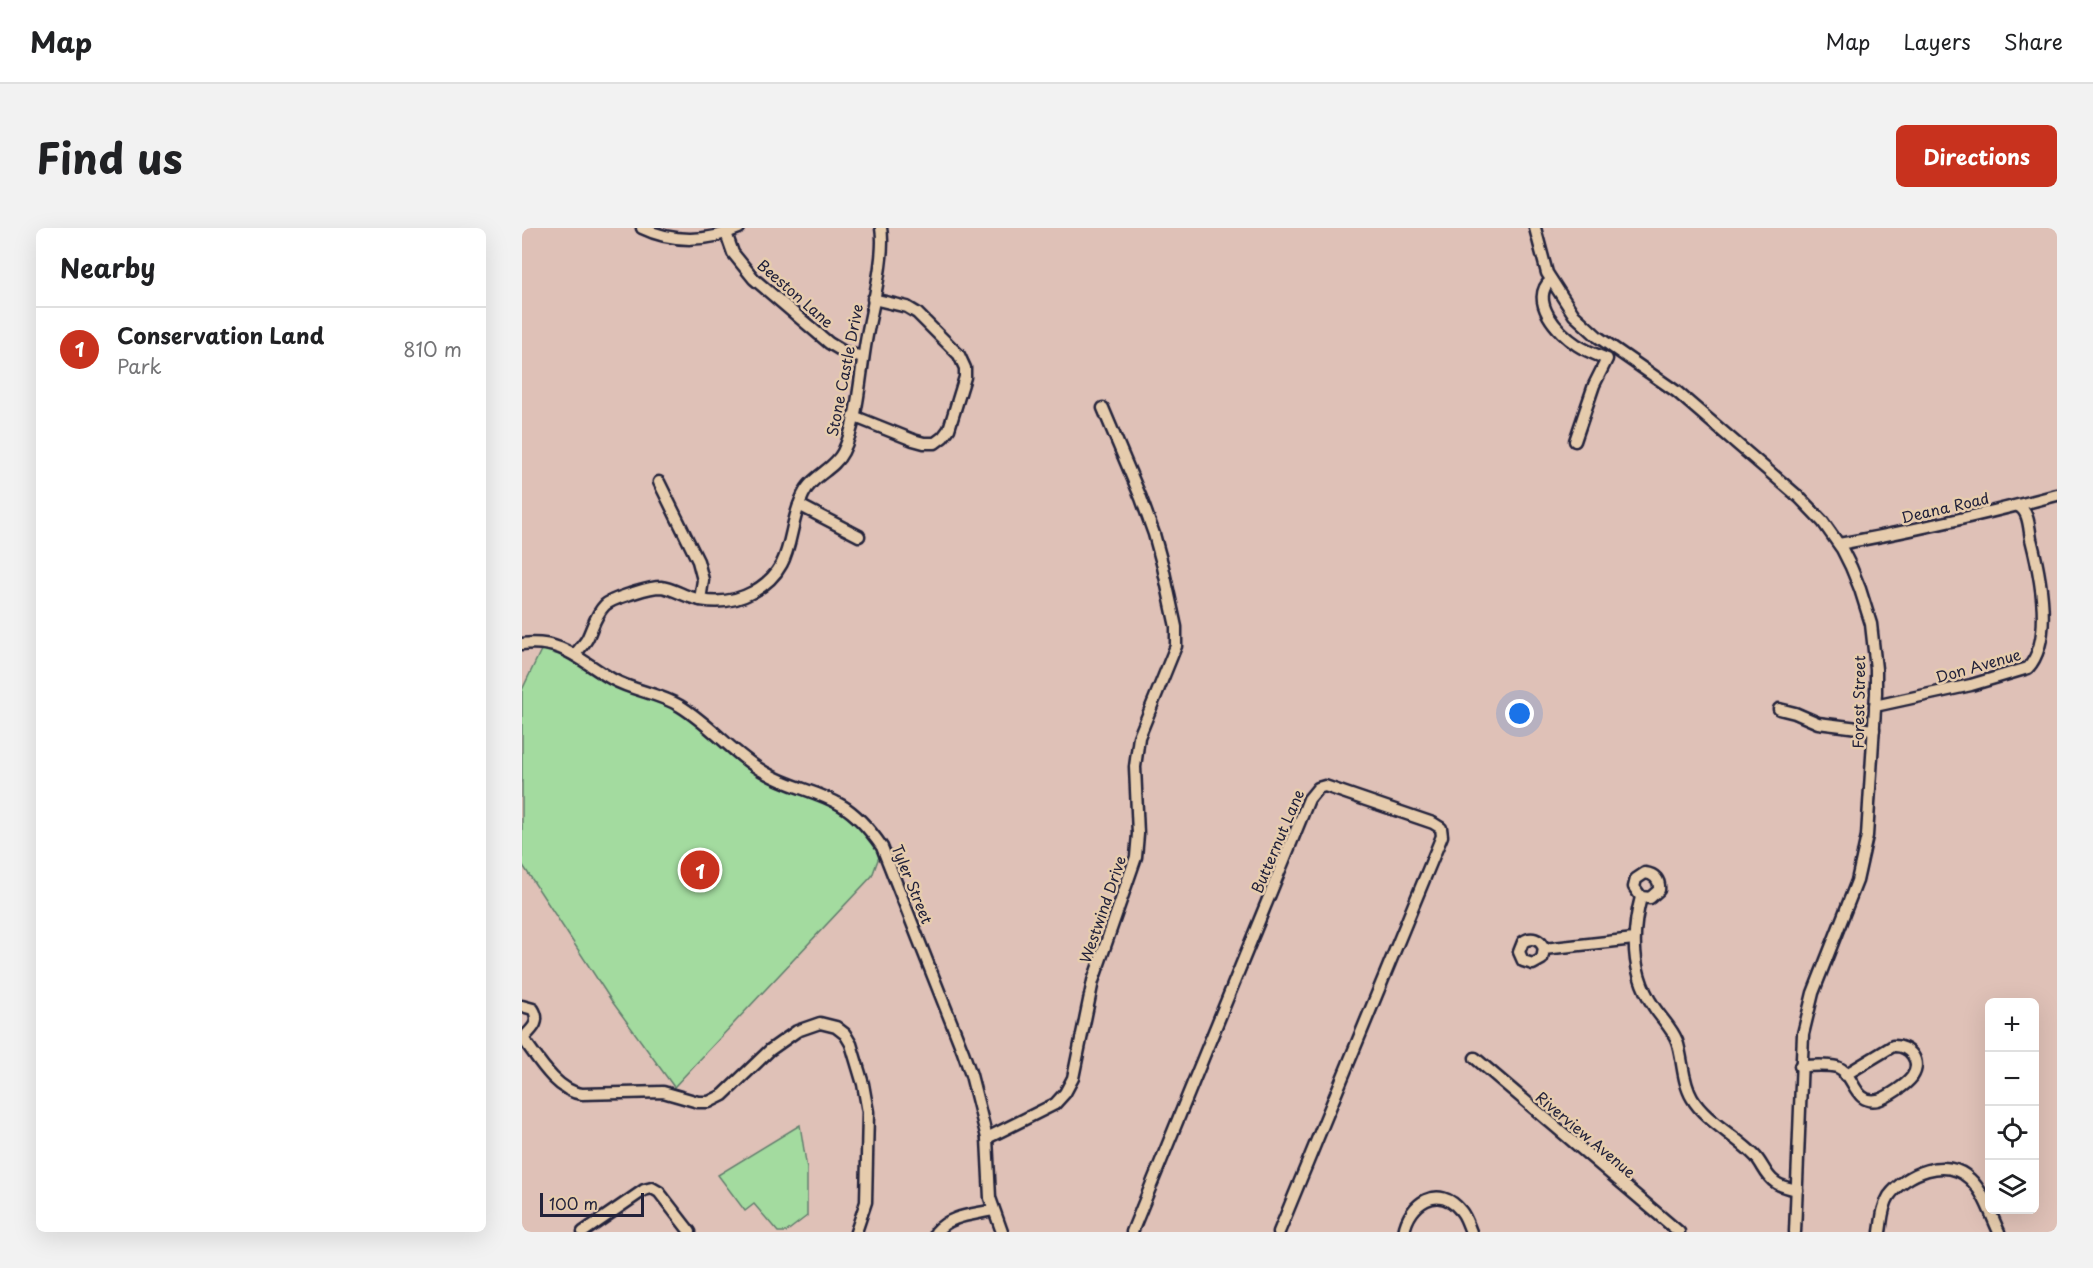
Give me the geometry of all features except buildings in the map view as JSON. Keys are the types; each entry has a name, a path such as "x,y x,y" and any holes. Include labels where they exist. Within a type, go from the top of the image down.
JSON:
{"street":[{"path":"647,229 675,239 690,240 739,228"},
{"name":"Stone Castle Drive","path":"577,651 584,633 591,628 608,603 644,589 665,588 711,602 733,600 753,592 767,582 780,567 789,549 799,505 807,487 841,456 853,416 882,247 881,228"},
{"name":"Forest Street","path":"1535,228 1542,258 1551,280 1574,315 1612,348 1665,382 1812,508 1839,544 1860,589 1871,624 1876,669 1868,833 1863,862 1810,1002 1803,1035 1794,1232"},
{"name":"Beeston Lane","path":"726,233 733,253 754,279 829,343 844,352 863,357"},
{"path":"1551,280 1542,292 1544,305 1551,320 1578,346 1607,358"},
{"path":"853,416 913,440 924,443 935,442 949,429 965,377 964,364 959,355 917,313 907,307 873,299"},
{"path":"1575,441 1594,385 1612,348"},
{"name":"Westwind Drive","path":"987,1138 1055,1104 1065,1093 1073,1078 1093,981 1137,857 1136,767 1139,737 1176,646 1176,627 1154,534 1103,408"},
{"path":"659,482 698,561 703,580 700,600"},
{"name":"Deana Road","path":"1839,544 2018,506 2057,495"},
{"path":"799,505 859,536"},
{"name":"Don Avenue","path":"1875,706 1979,683 2028,668 2034,661 2038,650 2042,620 2042,592 2025,512 2018,506"},
{"name":"Tyler Street","path":"522,644 539,642 577,651 615,681 655,694 680,706 766,773 840,804 873,833 882,847 963,1052 979,1102 987,1138 989,1191 993,1210 1002,1232"},
{"path":"1779,709 1795,712 1818,723 1874,730"},
{"name":"Butternut Lane","path":"1132,1232 1311,795 1317,788 1325,786 1433,823 1441,828 1442,836 1280,1232"},
{"path":"1641,897 1635,919 1636,962 1650,1000 1677,1041 1693,1101 1758,1158 1772,1180 1797,1190"},
{"path":"1544,949 1634,939"},
{"path":"522,1006 533,1009 537,1016 536,1024 523,1038 559,1083 571,1092 582,1094 663,1092 705,1103 723,1095 770,1050 797,1031 820,1023 836,1027 845,1034 851,1044 861,1076 868,1112 866,1202 856,1232"},
{"path":"1800,1066 1840,1069 1862,1097 1868,1100 1878,1100 1909,1080 1915,1072 1916,1063 1908,1050 1893,1046 1845,1075"},
{"name":"Riverview Avenue","path":"1475,1058 1679,1232"},
{"path":"1880,1232 1885,1203 1895,1189 1923,1172 1944,1168 1960,1172 1974,1183 1999,1232"},
{"path":"583,1232 644,1190 652,1188 659,1192 690,1232"},
{"path":"1404,1232 1413,1208 1425,1201 1438,1198 1450,1202 1461,1211 1470,1232"},
{"path":"936,1232 953,1219 993,1210"}],"green space":[{"path":"542,648 553,649 688,716 738,758 849,816 874,842 880,854 872,876 674,1087 611,1000 522,864 522,690"},
{"path":"800,1125 807,1169 807,1216 786,1232 778,1232 754,1204 745,1211 718,1175"}],"place":[{"name":"Conservation Land","path":"700,870"}]}
